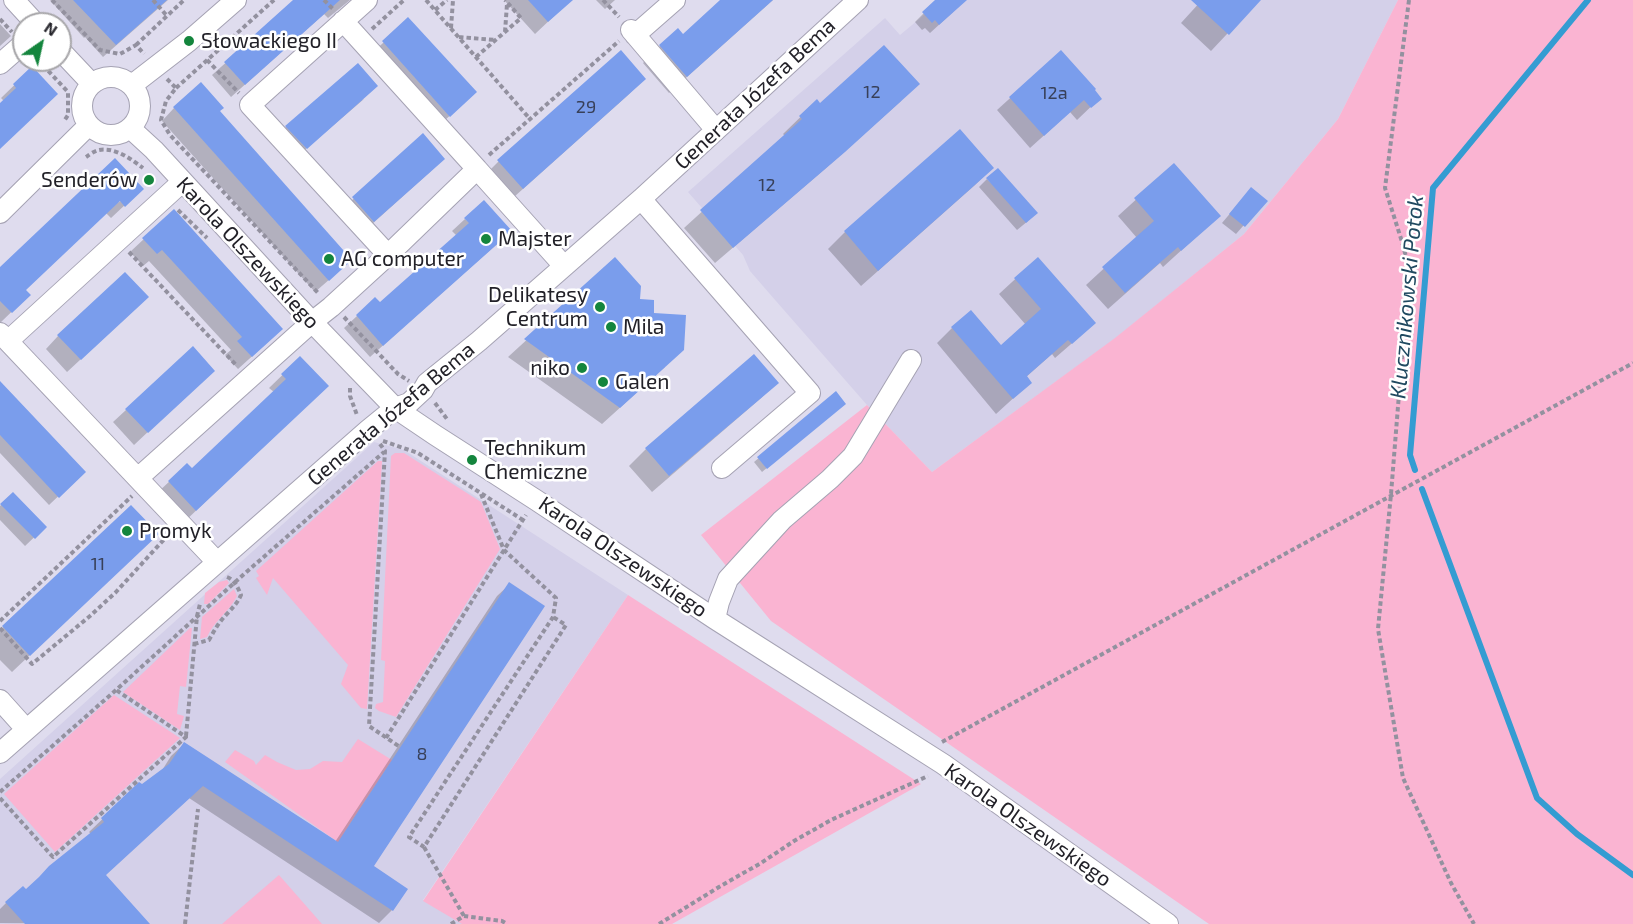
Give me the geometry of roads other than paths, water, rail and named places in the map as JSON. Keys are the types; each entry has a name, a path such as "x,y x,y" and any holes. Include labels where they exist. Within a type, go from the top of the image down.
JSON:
{"street":[{"path":"14,0 25,12"},
{"path":"132,85 236,0"},
{"path":"367,0 250,105 388,255"},
{"path":"675,0 633,33 716,130"},
{"name":"Generała Józefa Bema","path":"0,753 219,569 368,430 395,408 409,403 423,390 427,382 479,341 641,199 858,0"},
{"path":"343,21 564,266"},
{"path":"0,64 12,54"},
{"path":"72,63 92,84"},
{"path":"116,77 132,85 140,102 137,121 123,133 114,135 96,131 84,117 82,108 83,99 92,84 99,80 116,77"},
{"path":"0,213 89,124"},
{"name":"Karola Olszewskiego","path":"130,128 395,408 943,764 1168,924"},
{"path":"141,481 249,379 388,255 476,168"},
{"path":"182,182 4,337 180,522 219,569"},
{"path":"641,199 810,393 722,468"},
{"path":"715,618 728,579 782,520 853,456 911,360"},
{"path":"0,700 26,729"}],"waterway":[{"name":"Klucznikowski Potok","path":"1415,470 1410,455 1433,188 1588,0"},
{"name":"Klucznikowski Potok","path":"1422,489 1537,798 1577,834 1633,875"}],"place":[{"name":"Słowackiego II","path":"189,41"},
{"name":"Senderów","path":"149,180"},
{"name":"Majster","path":"486,239"},
{"name":"AG computer","path":"329,259"},
{"name":"Delikatesy Centrum","path":"600,307"},
{"name":"Mila","path":"611,327"},
{"name":"niko","path":"582,368"},
{"name":"Galen","path":"603,382"},
{"name":"Technikum Chemiczne","path":"472,460"},
{"name":"Promyk","path":"127,531"}]}
